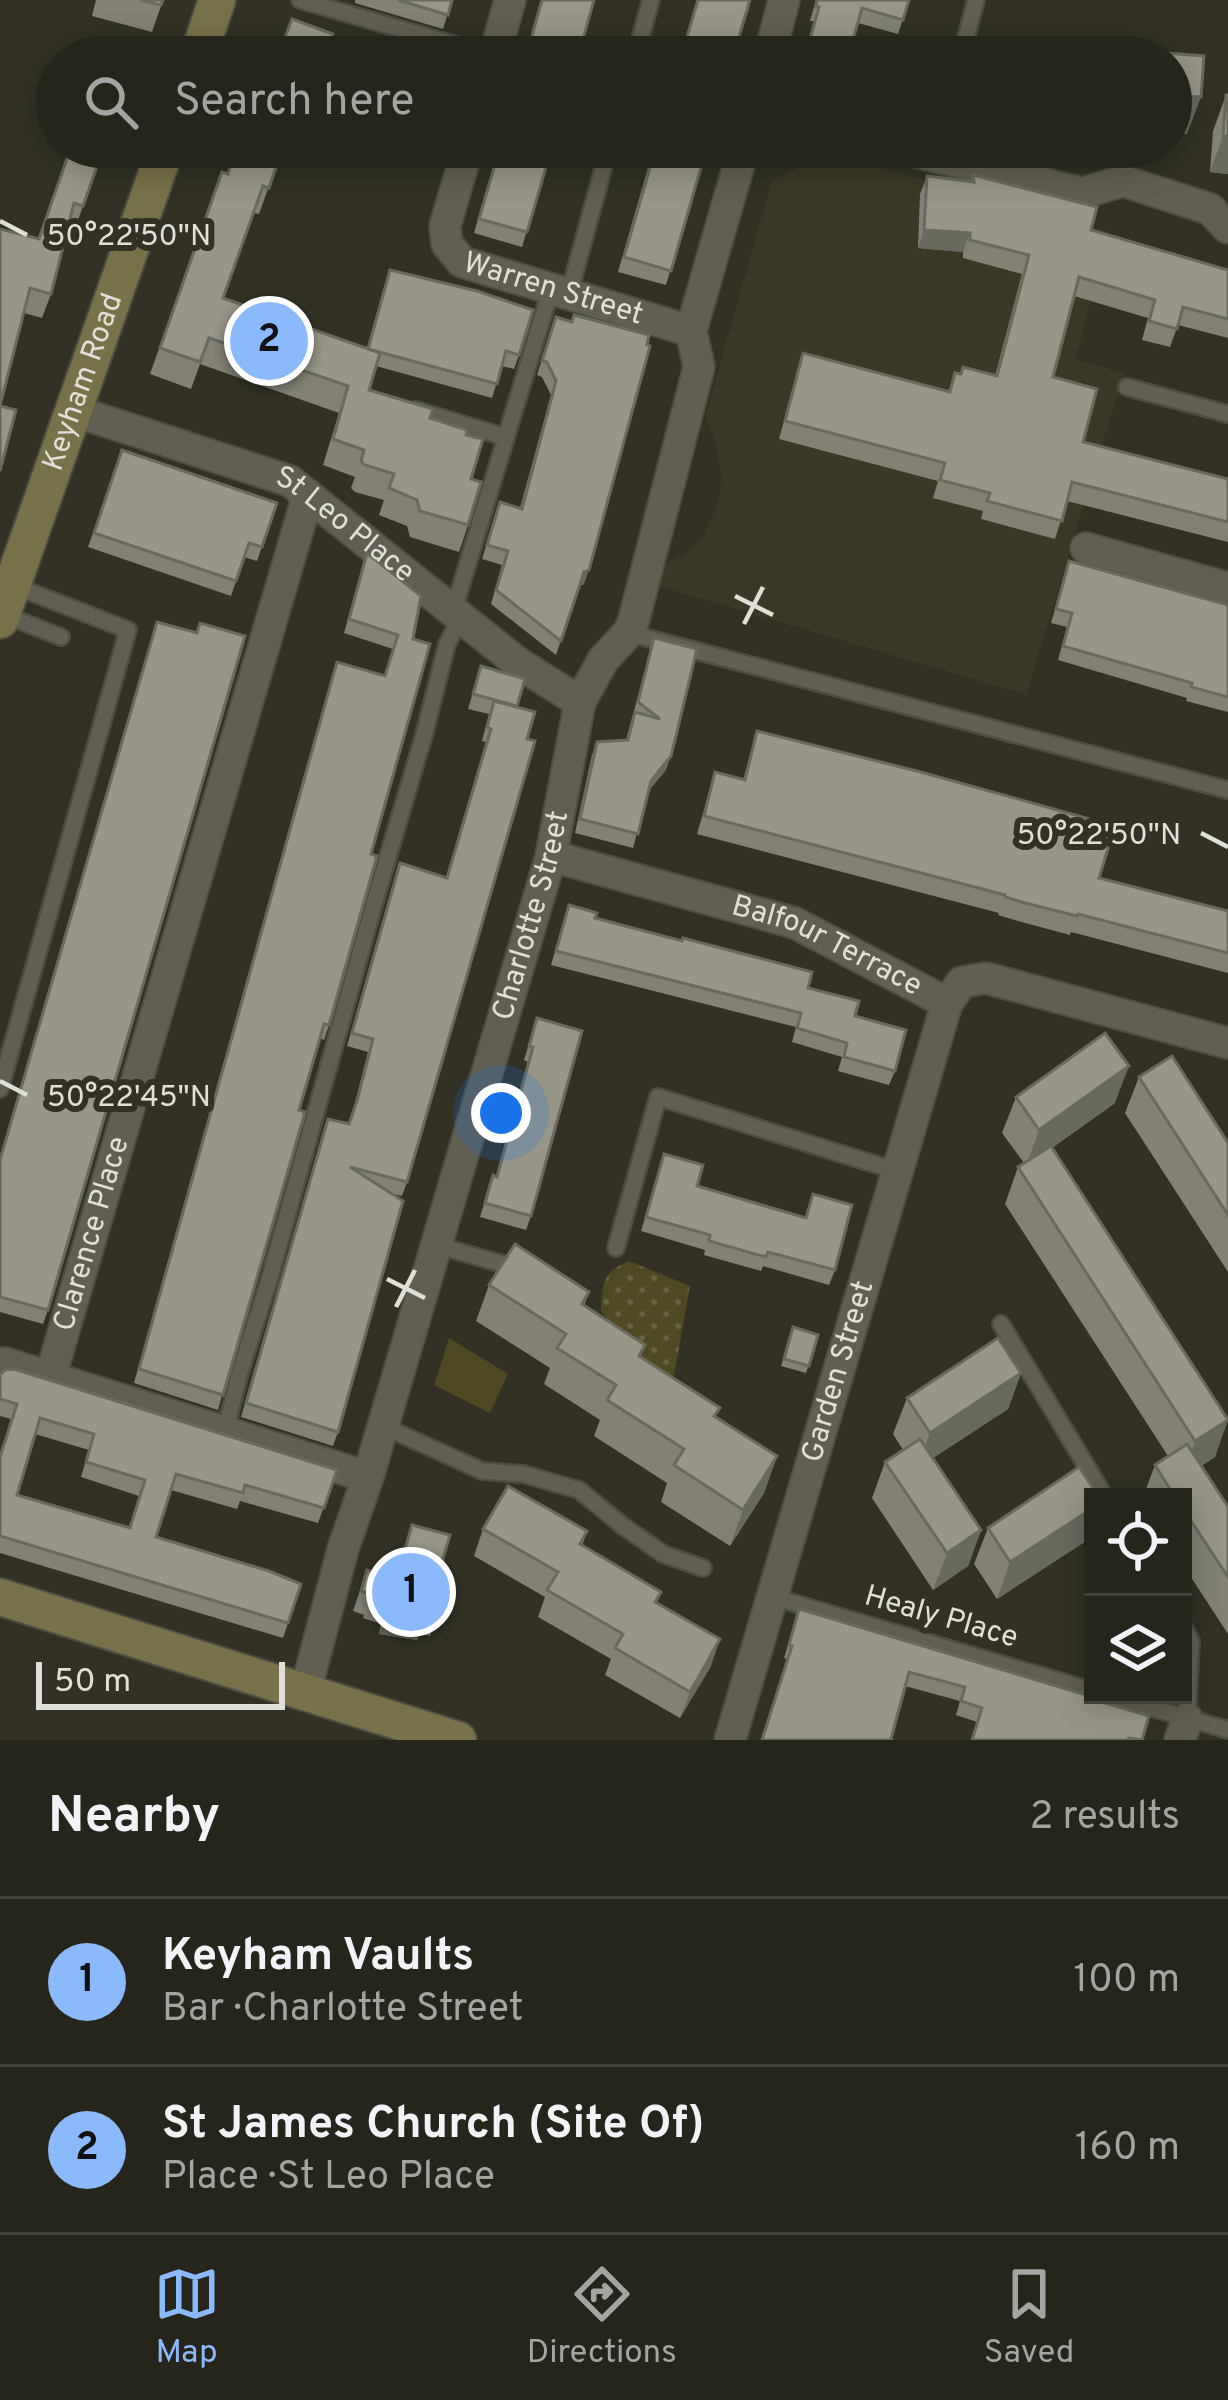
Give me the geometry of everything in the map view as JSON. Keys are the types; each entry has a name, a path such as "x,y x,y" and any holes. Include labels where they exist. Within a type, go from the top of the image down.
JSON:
{"main road":[{"path":"205,36 218,0"},
{"name":"Keyham Road","path":"5,606 159,168"},
{"path":"0,1597 458,1740"}],"street":[{"path":"500,36 510,0"},
{"path":"775,36 784,0"},
{"name":"Warren Street","path":"462,168 445,226 447,244 462,262 692,331"},
{"name":"Charlotte Street","path":"304,1693 550,856 580,701 603,660 628,633 700,367 692,331 738,168"},
{"path":"989,168 1082,194 1124,182 1210,209 1228,228"},
{"name":"St Leo Place","path":"74,411 290,482 518,663 580,701"},
{"name":"Clarence Place","path":"50,1378 308,495"},
{"path":"1086,548 1228,588"},
{"name":"Balfour Terrace","path":"550,856 795,923 947,1003 962,982 986,978 1228,1043"},
{"name":"Garden Street","path":"730,1740 947,1003"},
{"path":"0,1366 5,1363 368,1477"}],"lane":[{"path":"300,0 425,36"},
{"path":"641,36 651,0"},
{"path":"967,36 976,0"},
{"path":"225,1432 505,437 602,168"},
{"path":"1127,387 1228,413"},
{"path":"392,402 505,437"},
{"path":"5,606 61,637"},
{"path":"0,1089 128,630 5,606"},
{"path":"628,633 1228,790"},
{"path":"616,1249 658,1096 897,1171"},
{"path":"436,1245 541,1275"},
{"path":"1000,1324 1100,1488"},
{"path":"383,1426 482,1471 525,1474 579,1490 663,1554 703,1568"},
{"name":"Healy Place","path":"773,1598 1084,1688"},
{"path":"1126,1704 1183,1729 1228,1730"}],"shaded area":[{"path":"797,168 882,168 1108,231 1076,360 1124,373 1026,695 659,586 664,564 689,552 704,535 718,504 721,477 716,441 705,418 772,180"},
{"path":"629,1261 690,1286 674,1376 636,1357 623,1334 601,1312 605,1280"},
{"path":"449,1338 508,1374 490,1413 434,1385"}],"building":[{"path":"398,0 452,0 448,15"},
{"path":"542,0 594,0 584,36 532,36"},
{"path":"698,0 750,0 739,36 687,36"},
{"path":"817,0 909,0 903,20 862,8 854,36 811,36"},
{"path":"292,19 333,34 332,36 286,36"},
{"path":"1192,55 1204,56 1201,97 1192,96"},
{"path":"1226,95 1228,136 1223,136"},
{"path":"64,168 97,168 83,206 74,203 51,294 30,288 0,406 0,229 39,239"},
{"path":"230,168 276,168 269,188 263,186 223,298 380,353 369,390 433,409 430,418 483,439 471,479 481,482 468,525 420,511 417,500 389,488 394,474 365,465 361,461 364,450 333,439 348,386 209,338 200,362 160,348 222,172 228,174"},
{"path":"494,168 546,168 527,232 479,219"},
{"path":"650,168 701,168 671,271 624,257"},
{"path":"973,175 1097,207 1091,230 1228,270 1228,319 1183,307 1177,329 1149,321 1155,300 1079,277 1053,377 1097,389 1083,442 1228,479 1228,522 1072,482 1062,521 987,501 990,493 940,480 945,463 785,421 803,353 950,392 955,373 961,374 963,367 997,376 1029,255 970,240 970,233 924,230 927,176 974,182"},
{"path":"390,270 533,310 519,355 506,351 497,384 368,349"},
{"path":"574,315 649,335 650,346 589,570 584,572 561,641 496,590 508,551 487,545 500,502 522,509 556,381 542,361 556,317 572,322"},
{"path":"0,406 16,410 0,471"},
{"path":"122,450 277,503 262,547 249,543 236,581 94,533"},
{"path":"367,553 421,596 413,639 430,644 371,854 377,856 329,1025 324,1024 299,1110 305,1112 223,1395 139,1369 337,662 385,676 398,635 349,619"},
{"path":"1069,561 1228,605 1228,697 1063,646 1072,613 1056,609"},
{"path":"157,622 197,633 200,623 245,636 48,1310 0,1297 0,1160"},
{"path":"654,638 697,649 671,756 651,781 638,834 580,819 597,742 628,740 635,712 660,719 638,702"},
{"path":"481,666 525,679 517,706 473,694"},
{"path":"494,701 535,712 527,739 535,741 407,1182 350,1167 403,1201 338,1432 246,1403 328,1119 349,1124 357,1101 373,1039 352,1033 400,863 447,878 491,729 487,727"},
{"path":"757,731 1115,826 1099,878 1228,911 1228,953 704,816 715,772 745,780"},
{"path":"569,905 597,913 595,918 812,972 808,988 859,1001 855,1016 906,1030 895,1071 844,1057 847,1043 797,1028 801,1013 556,951"},
{"path":"537,1018 582,1031 531,1216 485,1203 493,1175 497,1177"},
{"path":"1105,1033 1129,1066 1039,1130 1016,1097"},
{"path":"1172,1056 1228,1143 1228,1215 1139,1077"},
{"path":"1051,1146 1228,1420 1195,1441 1018,1167"},
{"path":"664,1154 703,1165 697,1186 806,1218 813,1194 852,1205 835,1270 768,1252 766,1257 646,1217"},
{"path":"515,1244 589,1292 582,1304 645,1345 639,1356 720,1408 714,1416 777,1456 743,1510 674,1465 684,1449 607,1400 616,1385 557,1348 566,1334 489,1285"},
{"path":"793,1327 818,1335 809,1366 784,1359"},
{"path":"998,1338 1021,1373 930,1433 907,1398"},
{"path":"5,1370 337,1470 324,1508 245,1485 243,1493 176,1474 156,1537 301,1584 288,1623 0,1536 0,1457 17,1404 0,1399 0,1375","holes":["40,1418 94,1434 86,1462 145,1480 130,1528 17,1495"]},
{"path":"920,1439 981,1530 947,1553 885,1462"},
{"path":"1187,1444 1228,1507 1228,1577 1192,1523 1192,1488 1169,1488 1155,1465"},
{"path":"1079,1467 1093,1488 1084,1488 1084,1514 1010,1562 988,1528"},
{"path":"508,1486 587,1531 580,1544 661,1592 655,1602 720,1639 690,1692 615,1648 623,1634 547,1590 558,1572 483,1529"},
{"path":"412,1525 450,1535 434,1588 444,1591 437,1616 427,1612 425,1619 387,1614 389,1603 361,1591 367,1570 398,1574"},
{"path":"799,1609 1084,1694 1084,1704 1109,1704 1149,1716 1142,1740 972,1740 982,1708 961,1701 965,1687 909,1672 893,1740 762,1740"}],"place":[{"name":"St James Church (Site Of)","path":"269,341"},
{"name":"Keyham Vaults","path":"411,1592"}]}
